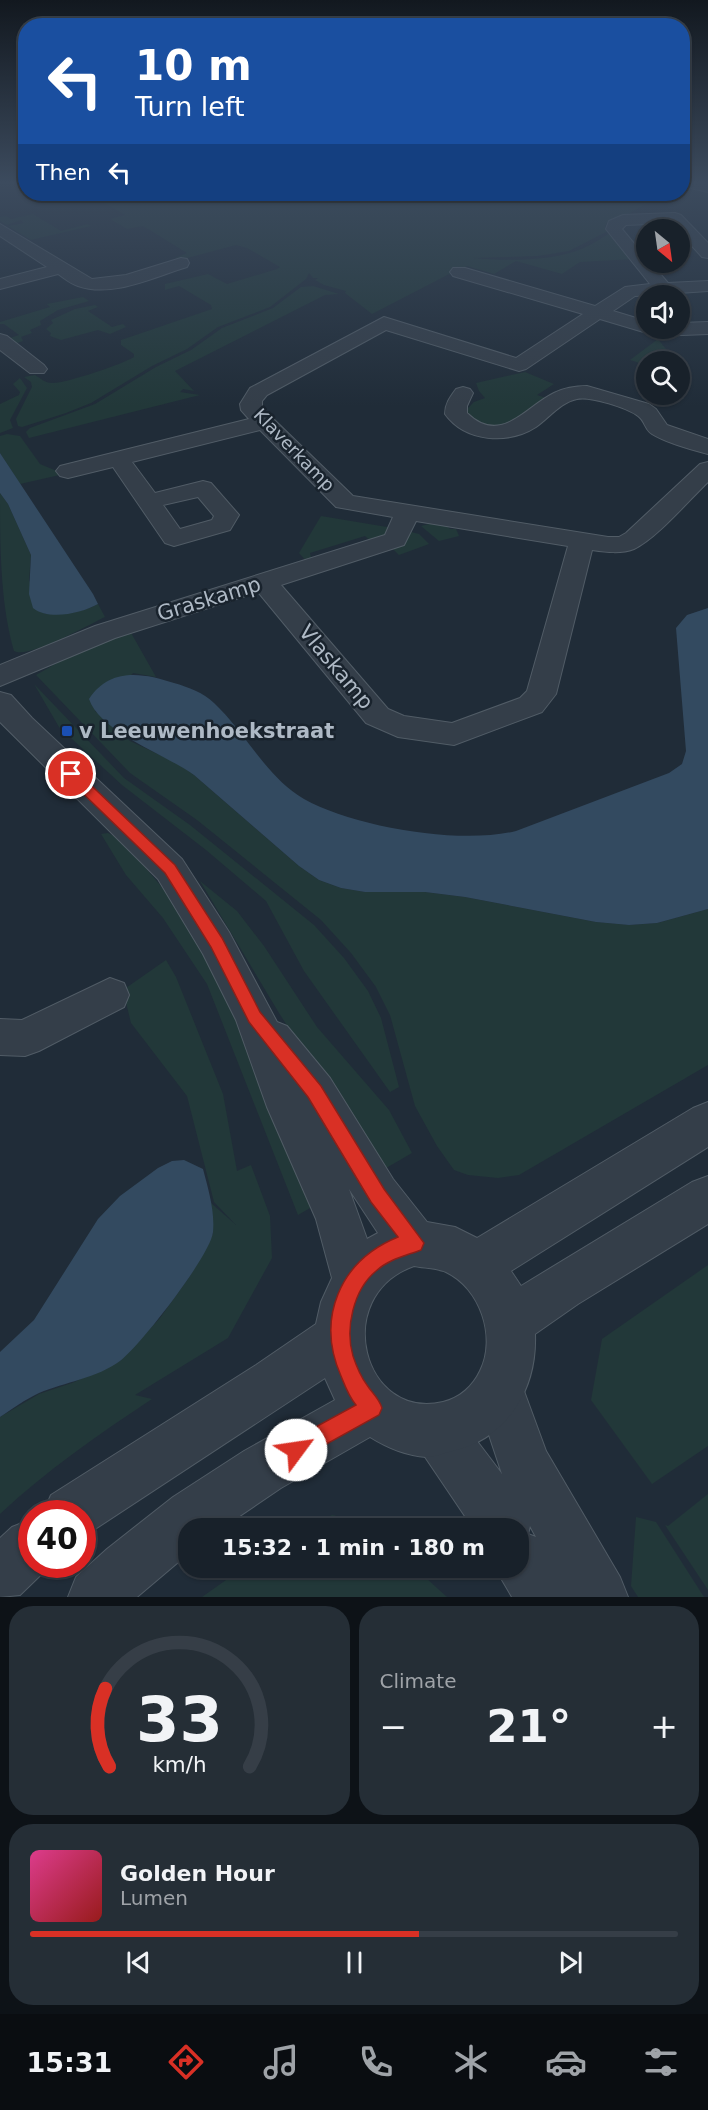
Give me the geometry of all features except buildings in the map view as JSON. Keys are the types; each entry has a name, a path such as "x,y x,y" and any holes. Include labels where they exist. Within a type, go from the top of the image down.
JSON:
{"street":[{"path":"43,257 82,282 98,285 181,263"},
{"path":"636,257 660,285"},
{"path":"0,284 61,268"},
{"path":"459,272 636,324"},
{"name":"Klaverkamp","path":"690,287 708,286"},
{"name":"Klaverkamp","path":"636,291 631,291 519,366 384,323 255,395 250,405 345,502 407,514 608,545 630,542 708,469"},
{"path":"690,329 708,328"},
{"path":"0,340 37,369"},
{"path":"464,393 456,406 456,414 470,427 482,431 514,430 526,425 560,398 575,393 592,393 652,414 658,429 708,447"},
{"path":"68,471 265,422"},
{"path":"118,458 148,502"},
{"name":"Graskamp","path":"0,676 105,632 395,540 407,514"},
{"name":"Vlaskamp","path":"264,582 377,716 398,726 454,734 531,705 541,694 582,541"},
{"path":"0,702 21,726 170,869 216,943 255,1017 288,1107 338,1217 356,1279"},
{"path":"0,1037 25,1038 110,995"},
{"path":"255,1017 315,1092 377,1195 414,1243"},
{"path":"477,1264 529,1235 708,1123"},
{"path":"510,1322 561,1287 708,1198"},
{"path":"414,1243 431,1243 447,1247 477,1264 498,1290 510,1322 511,1358 499,1390 473,1419 456,1427 420,1431 402,1426 372,1408 359,1393 343,1357 340,1337 344,1306 356,1279 382,1254 397,1246 414,1243"},
{"path":"91,1500 159,1454 285,1378 340,1337"},
{"path":"499,1390 525,1465 600,1597"},
{"path":"96,1597 118,1575 190,1519 312,1439 372,1408"},
{"path":"437,1430 484,1494 497,1518"},
{"path":"0,1575 18,1559"},
{"path":"529,1572 546,1597"}],"green space":[{"path":"179,257 193,257 180,260 175,258"},
{"path":"262,257 521,257 474,258 524,260 553,257 633,257 635,259 580,262 562,274 516,261 494,274 467,266 460,269 454,268 457,270 372,314 345,293 346,291 324,285 309,273 306,279 270,307 218,327 187,349 152,366 91,403 22,427 18,426 16,419 32,387 31,382 24,377 35,375 52,383 106,369 134,357 134,354 121,345 121,340 212,309 211,305 179,286 165,290 165,284 208,274 227,284 280,267"},
{"path":"313,286 339,294 325,295 175,371 194,391 183,389 180,392 200,395 29,438 26,432 30,428 95,404 156,367 191,350 222,328 273,308 301,287"},
{"path":"83,297 89,301 58,310 40,321 41,325 30,330 32,333 21,337 23,341 14,344 7,339 19,335 4,324 0,324 0,322 50,307 47,304"},
{"path":"95,305 98,307 88,311 112,327 123,324 126,327 110,334 98,330 61,340 50,336 51,333 46,329 53,323 51,320 75,309"},
{"path":"658,339 667,351 642,351"},
{"path":"525,372 554,384 537,395 552,400 512,427 483,427 464,412 474,402 485,398 476,383"},
{"path":"20,378 27,388 10,420 13,428 0,433 0,404 19,395 20,392 13,384"},
{"path":"7,434 20,436 40,464 64,474 20,484 0,453 0,436"},
{"path":"0,493 8,504 31,555 29,580 45,614 73,612 98,604 105,617 45,646 22,652 14,651 3,593"},
{"path":"321,516 394,530 373,543 365,536 310,553 312,562 309,564 299,553"},
{"path":"433,523 445,524 450,529 456,529 459,536 439,541 421,526"},
{"path":"411,532 419,534 429,544 399,555 393,549"},
{"path":"130,631 156,677 133,673 95,711 130,741 177,763 194,775 299,866 319,880 341,888 365,892 425,892 465,897 596,922 629,925 657,923 708,909 708,1065 519,1175 498,1178 468,1175 454,1170 437,1146 415,1106 390,1015 376,987 351,953 321,920 197,820 130,773 36,675 78,651"},
{"path":"34,684 124,778 190,825 314,925 344,958 368,991 381,1018 399,1087 390,1092 304,971 266,901 206,850 122,785 59,727"},
{"path":"108,833 122,840 171,898 221,986 317,1204 298,1215 207,984 163,918 126,875 101,834"},
{"path":"200,881 237,911 264,946 317,1027 389,1110 412,1153 381,1171 279,1013"},
{"path":"166,960 176,977 223,1094 237,1171 251,1165 270,1216 272,1258 228,1338 135,1395 152,1399 74,1453 0,1514 0,1417 39,1394 72,1383 120,1361 160,1318 190,1276 213,1234 211,1203 236,1225 214,1202 187,1096 131,1023 123,990"},
{"path":"708,1265 708,1446 652,1484 591,1400 602,1339"},
{"path":"708,1494 708,1590 665,1525 668,1526"},
{"path":"332,1515 347,1518 326,1518"},
{"path":"636,1517 656,1522 704,1597 638,1597 631,1586"},
{"path":"229,1578 426,1578 447,1597 202,1597"}],"water":[{"path":"0,453 98,604 75,613 56,615 33,608 29,594 31,555 8,504 0,493"},
{"path":"708,608 708,909 657,923 629,925 596,922 465,897 425,892 365,892 341,888 319,880 299,866 194,775 135,742 106,722 89,699 107,682 128,675 151,677 185,686 210,699 278,779 304,799 350,818 408,831 466,836 493,835 516,831 669,773 682,764 686,751 676,628 687,615"},
{"path":"184,1160 203,1169 211,1200 213,1232 200,1260 173,1300 143,1338 120,1361 91,1376 39,1393 0,1417 0,1352 34,1320 98,1219 120,1196 158,1168 172,1161"}],"place":[{"name":"v Leeuwenhoekstraat","path":"67,731"}],"route":[{"path":"71,774 170,869 216,943 255,1017 315,1092 377,1195 414,1243 397,1246 368,1265 349,1292 340,1321 343,1357 359,1393 372,1408 312,1439 296,1450"}]}
